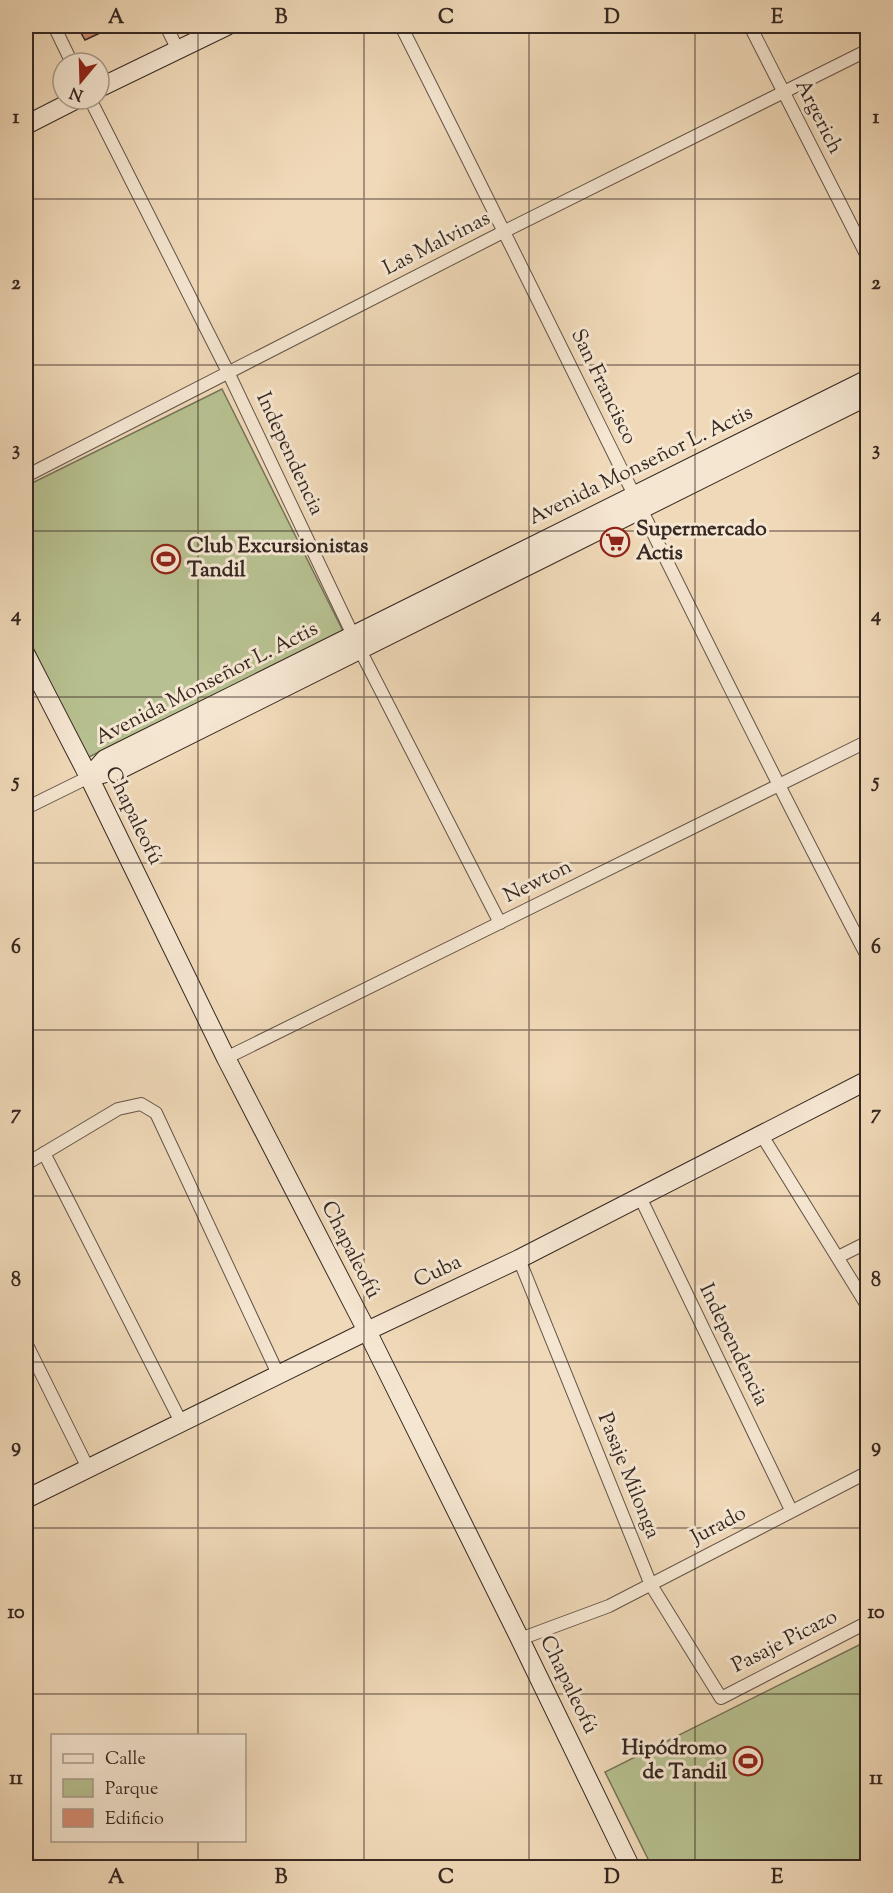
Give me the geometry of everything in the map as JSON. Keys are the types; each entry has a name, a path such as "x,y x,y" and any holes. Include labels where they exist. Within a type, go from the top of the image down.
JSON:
{"street":[{"path":"54,26 66,51"},
{"path":"166,26 178,50"},
{"path":"111,82 227,26"},
{"name":"San Francisco","path":"401,26 505,231 778,786 867,958"},
{"name":"Argerich","path":"750,26 867,258"},
{"name":"Las Malvinas","path":"26,476 505,231 867,50"},
{"path":"26,124 52,111"},
{"name":"Independencia","path":"96,111 228,372 356,642 500,923"},
{"name":"Avenida Monseñor L. Actis","path":"638,502 867,379"},
{"name":"Avenida Monseñor L. Actis","path":"89,777 118,770 356,642 638,502 867,396"},
{"name":"Chapaleofú","path":"26,655 89,777 226,1058 367,1331 631,1868"},
{"name":"Newton","path":"226,1058 867,741"},
{"path":"26,808 89,777"},
{"name":"Cuba","path":"26,1500 367,1331 519,1259 867,1080"},
{"path":"26,1164 118,1108 141,1104 156,1113 279,1376"},
{"path":"761,1134 867,1307"},
{"path":"44,1153 181,1422"},
{"name":"Independencia","path":"640,1197 791,1510"},
{"path":"838,1257 867,1242"},
{"name":"Pasaje Milonga","path":"519,1259 651,1585 721,1698"},
{"path":"26,1342 88,1468"},
{"name":"Jurado","path":"520,1639 609,1606 867,1472"},
{"name":"Pasaje Picazo","path":"721,1698 867,1622"}],"green space":[{"name":"Club Excursionistas Tandil","path":"222,389 343,631 87,758 26,633 26,486"},
{"name":"Hipódromo de Tandil","path":"867,1641 867,1867 652,1867 605,1772"}],"building":[{"path":"77,26 115,26 85,40"}],"place":[{"name":"Supermercado Actis","path":"615,542"},
{"name":"Club Excursionistas Tandil","path":"166,559"},
{"name":"Hipódromo de Tandil","path":"748,1761"}]}
